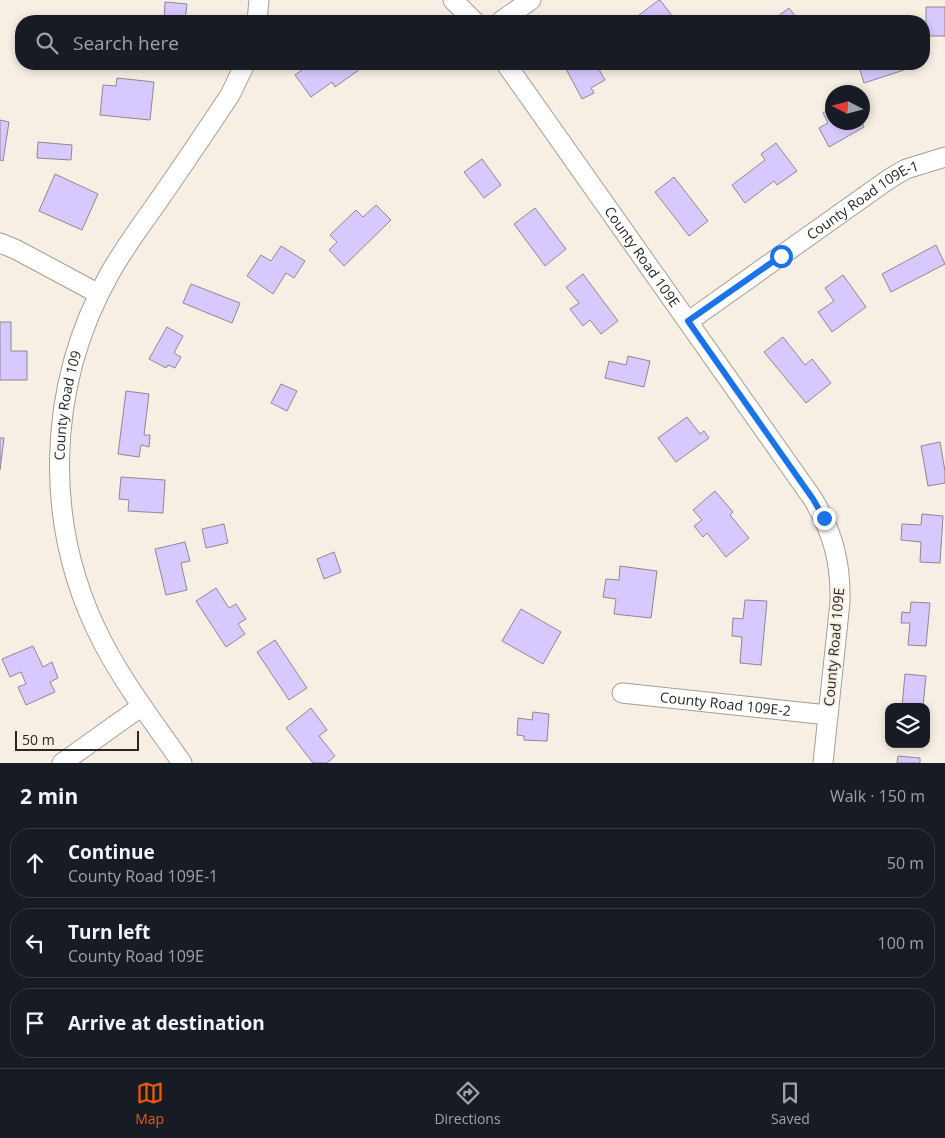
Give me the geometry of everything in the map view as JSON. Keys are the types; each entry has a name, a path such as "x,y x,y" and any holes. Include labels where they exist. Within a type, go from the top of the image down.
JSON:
{"street":[{"path":"257,15 259,0"},
{"path":"453,0 468,15"},
{"path":"510,15 531,0"},
{"name":"County Road 109","path":"182,763 117,667 102,642 90,614 72,561 61,505 59,478 62,419 66,387 72,362 99,294 124,249 230,95 241,70"},
{"name":"County Road 109E","path":"510,70 813,499 831,535 839,564 840,602 823,763"},
{"name":"County Road 109E-1","path":"688,321 889,179 906,170 945,157"},
{"path":"0,243 15,249 99,294"},
{"name":"County Road 109E-2","path":"622,693 828,715"},
{"path":"62,763 142,706"}],"building":[{"path":"659,0 671,15 639,15"},
{"path":"165,2 187,4 186,15 164,15"},
{"path":"926,7 945,7 945,36 930,36 930,15 926,15"},
{"path":"789,8 794,15 779,15"},
{"path":"302,70 359,70 335,87 332,82 311,97 295,75"},
{"path":"567,70 599,70 605,80 591,88 594,93 582,99"},
{"path":"860,70 904,70 864,83"},
{"path":"117,78 154,82 150,120 100,115 103,85 116,86"},
{"path":"0,120 9,122 3,161 0,160"},
{"path":"825,125 825,130 859,130 829,147 819,128"},
{"path":"38,142 72,145 71,160 37,158"},
{"path":"776,143 797,171 777,185 774,181 745,203 732,185 765,160 761,154"},
{"path":"482,159 501,185 484,198 464,172"},
{"path":"55,174 98,194 82,230 39,211"},
{"path":"674,177 708,221 689,236 655,192"},
{"path":"376,205 391,220 344,266 329,250 337,242 330,235 356,210 363,217"},
{"path":"535,208 566,249 545,266 514,224"},
{"path":"936,245 945,264 891,292 882,274"},
{"path":"281,246 305,261 294,278 286,273 273,294 247,276 261,255 271,261"},
{"path":"583,274 618,321 601,334 590,320 583,326 570,309 579,303 566,287"},
{"path":"843,275 866,307 832,332 818,312 834,301 825,288"},
{"path":"191,284 240,303 232,323 183,303"},
{"path":"0,322 11,322 11,351 27,351 27,380 0,380"},
{"path":"167,327 183,336 174,353 181,357 175,368 168,365 166,368 149,359"},
{"path":"783,337 805,365 812,359 831,383 806,403 764,352"},
{"path":"628,356 650,361 644,387 605,378 609,361 626,365"},
{"path":"281,384 297,391 287,411 271,403"},
{"path":"126,391 149,394 144,435 150,435 149,447 141,445 139,457 118,454"},
{"path":"687,417 700,434 704,431 709,438 676,462 658,438"},
{"path":"0,438 4,438 0,470"},
{"path":"940,442 945,483 928,486 921,446"},
{"path":"121,477 165,480 163,513 128,511 129,500 119,499"},
{"path":"715,491 733,512 730,515 749,538 726,557 707,533 703,537 694,526 702,520 693,510"},
{"path":"922,514 943,516 940,563 920,562 921,542 901,540 902,524 921,525"},
{"path":"224,524 228,543 206,548 202,529"},
{"path":"185,542 190,561 181,563 187,590 166,595 155,549"},
{"path":"334,552 341,572 324,579 317,559"},
{"path":"620,566 657,571 651,618 614,614 616,599 603,597 606,579 619,580"},
{"path":"216,588 229,608 236,604 246,619 238,624 245,634 226,647 196,601"},
{"path":"745,600 767,601 761,665 740,663 742,637 732,636 733,618 743,619"},
{"path":"911,602 930,603 926,646 908,645 910,623 901,623 902,612 910,613"},
{"path":"521,609 561,632 543,664 502,641"},
{"path":"275,640 307,688 289,700 257,652"},
{"path":"33,646 43,667 52,662 58,678 50,682 55,692 26,705 18,687 26,684 21,672 10,677 2,659"},
{"path":"905,674 926,676 923,703 902,703"},
{"path":"311,708 327,730 319,736 335,756 327,763 313,763 286,728"},
{"path":"533,712 549,714 547,741 524,740 524,736 517,735 518,718 532,720"},
{"path":"898,756 920,758 920,763 897,763"}],"route":[{"path":"781,256 688,321 813,499 824,518"}]}
